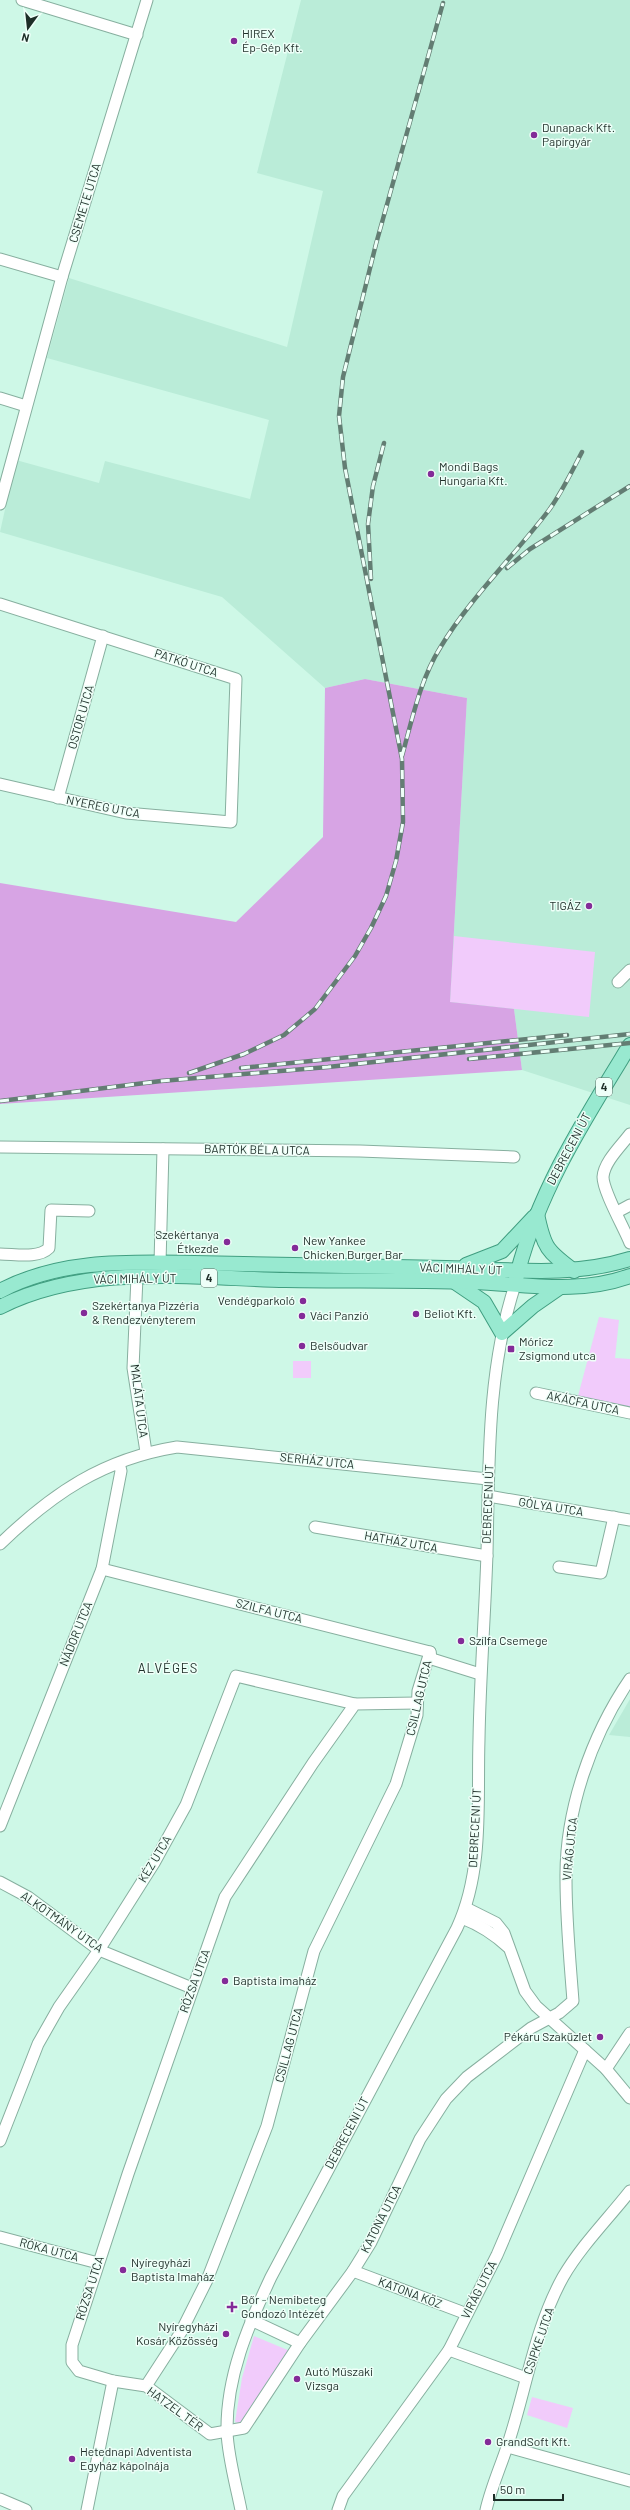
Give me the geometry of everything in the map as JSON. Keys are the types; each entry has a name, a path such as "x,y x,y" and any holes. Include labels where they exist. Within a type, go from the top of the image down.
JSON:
{"main road":[{"name":"DEBRECENI ÚT","path":"515,1285 518,1270 537,1214 552,1178 579,1128 630,1045"},
{"name":"DEBRECENI ÚT","path":"456,1275 502,1251 537,1214"},
{"path":"537,1214 542,1241 553,1255 574,1271"},
{"path":"518,1270 574,1271 630,1259"},
{"name":"VÁCI MIHÁLY ÚT","path":"0,1291 49,1272 92,1263 160,1263 456,1275 515,1285"},
{"name":"VÁCI MIHÁLY ÚT","path":"0,1307 46,1288 91,1279 137,1277 456,1275 518,1270"},
{"path":"456,1275 484,1302 502,1333 532,1306 560,1288"},
{"path":"515,1285 560,1288 597,1285 630,1276"}],"street":[{"path":"22,0 137,35"},
{"name":"CSEMETE UTCA","path":"0,504 62,277 147,0"},
{"path":"0,259 62,277"},
{"path":"0,398 26,406"},
{"name":"PATKÓ UTCA","path":"0,604 236,679 230,822"},
{"name":"OSTOR UTCA","path":"58,798 104,636"},
{"name":"NYEREG UTCA","path":"0,784 126,813 230,822"},
{"path":"618,982 630,970"},
{"path":"630,1134 609,1162 603,1176 605,1187 630,1244"},
{"name":"BARTÓK BÉLA UTCA","path":"0,1147 360,1151 514,1156"},
{"path":"160,1263 163,1149"},
{"path":"617,1212 630,1205"},
{"path":"0,1254 39,1254 45,1252 49,1248 51,1210 89,1211"},
{"name":"MALÁTA UTCA","path":"137,1277 133,1368 146,1452"},
{"name":"DEBRECENI ÚT","path":"241,2510 227,2433 233,2374 251,2320 271,2277 464,1913 476,1864 480,1671 487,1556 488,1479 494,1387 502,1333 515,1285"},
{"name":"AKÁCFA UTCA","path":"536,1393 630,1413"},
{"name":"SERHÁZ UTCA","path":"146,1452 177,1447 488,1479"},
{"path":"0,1544 36,1510 73,1483 146,1452"},
{"name":"NÁDOR UTCA","path":"0,1826 102,1569 121,1471 119,1463"},
{"name":"GÓLYA UTCA","path":"488,1496 630,1520"},
{"path":"559,1567 601,1573 614,1517"},
{"name":"HATHÁZ UTCA","path":"315,1527 487,1556"},
{"name":"SZILFA UTCA","path":"102,1569 431,1655 480,1671"},
{"name":"CSILLAG UTCA","path":"146,2386 181,2332 207,2280 266,2126 314,1951 396,1784 418,1715 417,1703 431,1655"},
{"name":"KÉZ UTCA","path":"0,2141 38,2044 59,2007 99,1950 154,1863 186,1805 236,1676 355,1704"},
{"name":"VIRÁG UTCA","path":"548,2018 563,2010 573,2001 566,1878 570,1827 580,1784 600,1733 630,1679"},
{"path":"355,1704 417,1703"},
{"name":"RÓZSA UTCA","path":"72,2345 98,2263 192,1988 225,1897 304,1775 355,1704"},
{"name":"ALKOTMÁNY UTCA","path":"0,1882 28,1897 99,1950 192,1988"},
{"path":"464,1913 496,1923 504,1933 525,1991 548,2018 606,2069 630,2098"},
{"name":"KATONA UTCA","path":"227,2433 244,2428 300,2343 354,2271 371,2242 420,2139 446,2099 467,2077 531,2028 548,2018"},
{"path":"606,2069 630,2033"},
{"name":"VIRÁG UTCA","path":"338,2510 344,2496 449,2350 497,2255 586,2050"},
{"name":"CSIPKE UTCA","path":"486,2510 490,2492 508,2447 526,2378 556,2292 564,2276 630,2191"},
{"name":"RÓKA UTCA","path":"0,2237 98,2263"},
{"name":"KATONA KÖZ","path":"354,2271 467,2314"},
{"path":"251,2320 300,2343"},
{"name":"HATZEL TÉR","path":"72,2345 72,2362 79,2370 113,2381 146,2386 210,2434 227,2433"},
{"path":"449,2350 526,2378"},
{"path":"87,2510 113,2381"},
{"path":"508,2447 630,2481"},
{"path":"0,2499 26,2510"}],"shaded area":[{"path":"301,0 630,0 630,1105 522,1070 514,1009 450,1002 467,698 365,679 325,688 222,597 0,532 16,460 99,483 105,461 250,499 269,420 47,358 69,278 287,347 323,191 257,173"},
{"path":"365,679 467,698 450,1002 514,1009 522,1070 0,1104 0,883 236,922 323,837 325,688"},
{"path":"454,936 595,952 589,1017 450,1002"},
{"path":"599,1317 619,1320 615,1358 630,1359 630,1407 578,1396"},
{"path":"293,1361 311,1361 311,1378 293,1378"},
{"path":"630,1699 630,1737 609,1735"},
{"path":"254,2336 290,2351 244,2425 235,2422 242,2378"},
{"path":"532,2397 573,2408 567,2428 527,2415"}],"railway":[{"path":"189,1073 244,1054 284,1035 315,1009 355,956 371,928 386,896 396,861 403,822 402,759 345,468 339,416 343,377 376,244 443,3"},
{"path":"371,579 368,524 373,486 384,443"},
{"path":"402,756 422,687 427,673 440,648 478,594 549,510 563,489 582,452"},
{"path":"507,568 530,549 630,486"},
{"path":"0,1101 161,1081 328,1067 630,1034"},
{"path":"241,1068 567,1035"},
{"path":"469,1059 630,1043"}],"place":[{"name":"HIREX Ép-Gép Kft.","path":"234,41"},
{"name":"Dunapack Kft. Papírgyár","path":"534,135"},
{"name":"Mondi Bags Hungaria Kft.","path":"431,474"},
{"name":"TIGÁZ","path":"589,906"},
{"name":"Szekértanya Étkezde","path":"227,1242"},
{"name":"New Yankee Chicken Burger Bar","path":"295,1248"},
{"name":"Vendégparkoló","path":"303,1301"},
{"name":"Szekértanya Pizzéria & Rendezvényterem","path":"84,1313"},
{"name":"Beliot Kft.","path":"416,1314"},
{"name":"Váci Panzió","path":"302,1316"},
{"name":"Belsőudvar","path":"302,1346"},
{"name":"Móricz Zsigmond utca","path":"511,1349"},
{"name":"Szílfa Csemege","path":"461,1641"},
{"name":"Baptista imaház","path":"225,1981"},
{"name":"Pékáru Szaküzlet","path":"600,2037"},
{"name":"Nyíregyházi Baptista Imaház","path":"123,2270"},
{"name":"Bőr - Nemibeteg Gondozó Intézet","path":"232,2307"},
{"name":"Nyíregyházi Kosár Közösség","path":"226,2334"},
{"name":"Autó Műszaki Vizsga","path":"297,2379"},
{"name":"GrandSoft Kft.","path":"488,2442"},
{"name":"Hetednapi Adventista Egyház kápolnája","path":"72,2459"}],"district":[{"name":"ALVÉGES","path":"168,1668"}]}
